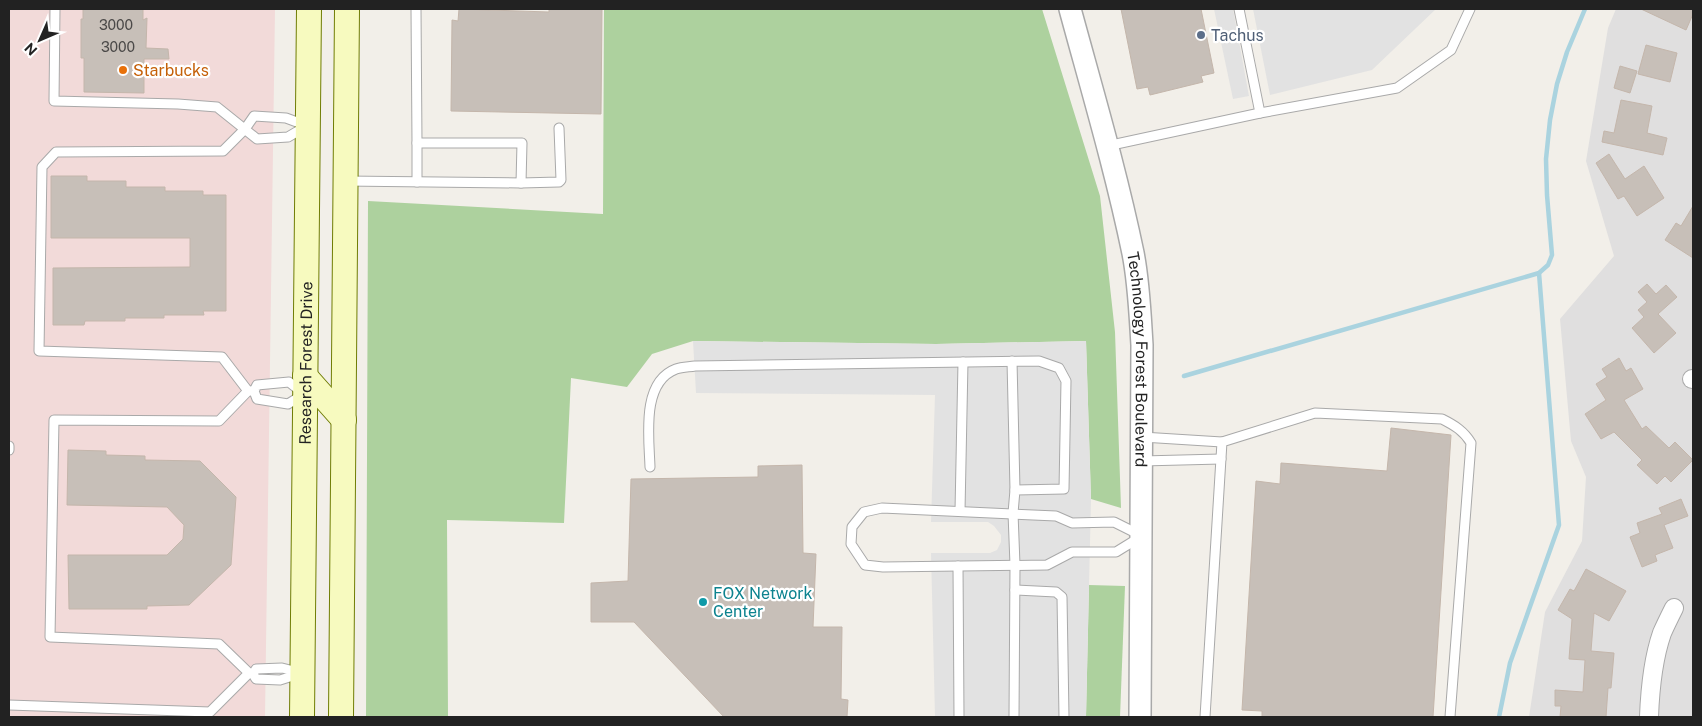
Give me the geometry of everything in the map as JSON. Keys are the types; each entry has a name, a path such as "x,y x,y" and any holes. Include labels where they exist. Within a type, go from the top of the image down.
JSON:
{"main road":[{"name":"Research Forest Drive","path":"302,717 309,9"},
{"path":"342,717 347,9"},
{"path":"305,385 344,420"}],"street":[{"name":"Technology Forest Boulevard","path":"1070,9 1133,254 1140,302 1142,344 1140,717"},
{"path":"1649,717 1654,668 1662,634 1674,608"}],"lane":[{"path":"55,9 54,101 178,104 217,107 257,139 288,137 307,126"},
{"path":"416,9 417,182"},
{"path":"1239,9 1260,113"},
{"path":"1106,146 1260,113 1397,88 1451,50 1470,9"},
{"path":"305,385 288,404 257,399 222,357 39,351 42,167 56,152 223,151 245,129 254,116 286,118 307,126"},
{"path":"345,181 559,182 561,180 559,128"},
{"path":"417,143 522,143 521,183"},
{"path":"1012,361 1015,490 1013,513 1015,565 1014,717"},
{"path":"650,467 649,404 658,382 675,369 695,366 1039,361 1059,368 1066,381 1064,489 1015,490"},
{"path":"960,511 963,362"},
{"path":"251,673 219,644 50,637 54,420 219,421 257,385 289,382 305,385"},
{"path":"1142,436 1222,442 1315,413 1442,419 1466,435 1471,443 1450,717"},
{"path":"1205,717 1222,442"},
{"path":"1142,461 1221,459"},
{"path":"882,508 1056,516 1072,523 1114,522 1142,536 1116,552 1072,552 1047,565 883,567 865,565 851,544 852,527 864,512 882,508"},
{"path":"958,566 959,717"},
{"path":"1015,590 1056,592 1062,597 1064,717"},
{"path":"9,705 210,712 256,669 282,668 302,673"}],"shaded area":[{"path":"9,9 275,9 265,717 9,717"},
{"path":"1214,9 1233,9 1249,96 1233,99"},
{"path":"1253,9 1436,9 1372,70 1270,95"},
{"path":"1616,9 1693,9 1693,717 1529,717 1545,612 1582,541 1586,477 1571,441 1560,319 1614,256 1586,161 1608,28"},
{"path":"693,341 936,344 1086,341 1091,499 1086,717 935,717 931,553 990,553 997,550 1001,542 1001,535 988,522 931,522 935,395 696,393"}],"green space":[{"path":"604,9 1042,9 1100,196 1115,332 1121,508 1091,499 1086,341 936,344 693,341 652,354 627,387 571,378 564,523 447,520 448,717 366,717 368,201 603,214"},
{"path":"1089,585 1125,586 1120,717 1086,717"}],"building":[{"path":"83,9 143,9 143,20 147,18 146,48 168,49 169,59 144,59 144,93 84,92 84,58 81,58 81,19 83,19"},
{"path":"459,9 549,12 549,9 602,9 601,114 451,111 452,20 458,21"},
{"path":"1121,9 1201,9 1214,73 1201,76 1203,82 1150,95 1148,87 1137,89"},
{"path":"1641,9 1693,9 1693,14 1686,30"},
{"path":"1646,45 1677,53 1670,82 1638,74"},
{"path":"1620,66 1637,71 1630,93 1614,88"},
{"path":"1621,100 1652,106 1647,133 1667,138 1663,155 1602,142 1604,131 1614,133"},
{"path":"1609,154 1625,179 1644,166 1664,198 1637,216 1624,196 1618,199 1596,163"},
{"path":"51,176 87,176 87,181 126,181 126,187 165,187 165,191 203,191 203,195 226,195 226,311 203,311 204,315 164,315 164,318 125,318 125,321 85,321 84,325 53,325 53,268 190,267 190,238 51,238"},
{"path":"1693,206 1693,258 1665,240 1676,223 1681,226"},
{"path":"1647,284 1656,294 1666,285 1677,297 1658,314 1676,333 1654,353 1632,328 1644,317 1638,310 1647,302 1638,292"},
{"path":"1619,358 1626,371 1631,368 1643,389 1624,400 1642,429 1646,426 1669,448 1675,442 1693,460 1671,482 1665,476 1657,484 1637,465 1642,460 1614,432 1601,439 1585,414 1606,400 1596,384 1607,377 1602,369"},
{"path":"1391,428 1451,435 1433,717 1262,717 1262,711 1242,710 1256,481 1280,484 1281,463 1387,471"},
{"path":"68,450 106,451 106,455 145,456 145,460 200,461 236,497 231,565 189,605 147,606 147,609 69,609 68,555 167,555 183,539 184,525 167,507 67,505"},
{"name":"FOX Network Center","path":"802,465 803,553 816,554 813,627 842,627 841,699 848,700 847,717 724,717 634,622 591,622 591,583 628,581 631,479 758,477 758,466"},
{"path":"1681,499 1688,516 1664,525 1673,548 1655,555 1657,561 1642,567 1630,537 1640,533 1637,523 1662,514 1659,508"},
{"path":"1586,569 1626,591 1609,621 1594,613 1591,651 1614,653 1611,688 1608,688 1606,717 1560,717 1561,706 1555,706 1555,690 1583,692 1585,660 1569,659 1572,619 1558,610 1570,589 1574,591"}],"waterway":[{"path":"1184,376 1539,273 1548,265 1552,255 1546,159 1550,120 1557,84 1567,52 1585,9"},
{"path":"1499,717 1510,663 1559,525 1539,273"}],"place":[{"name":"Tachus","path":"1201,35"},
{"name":"Starbucks","path":"123,70"},
{"name":"FOX Network Center","path":"703,602"}]}
